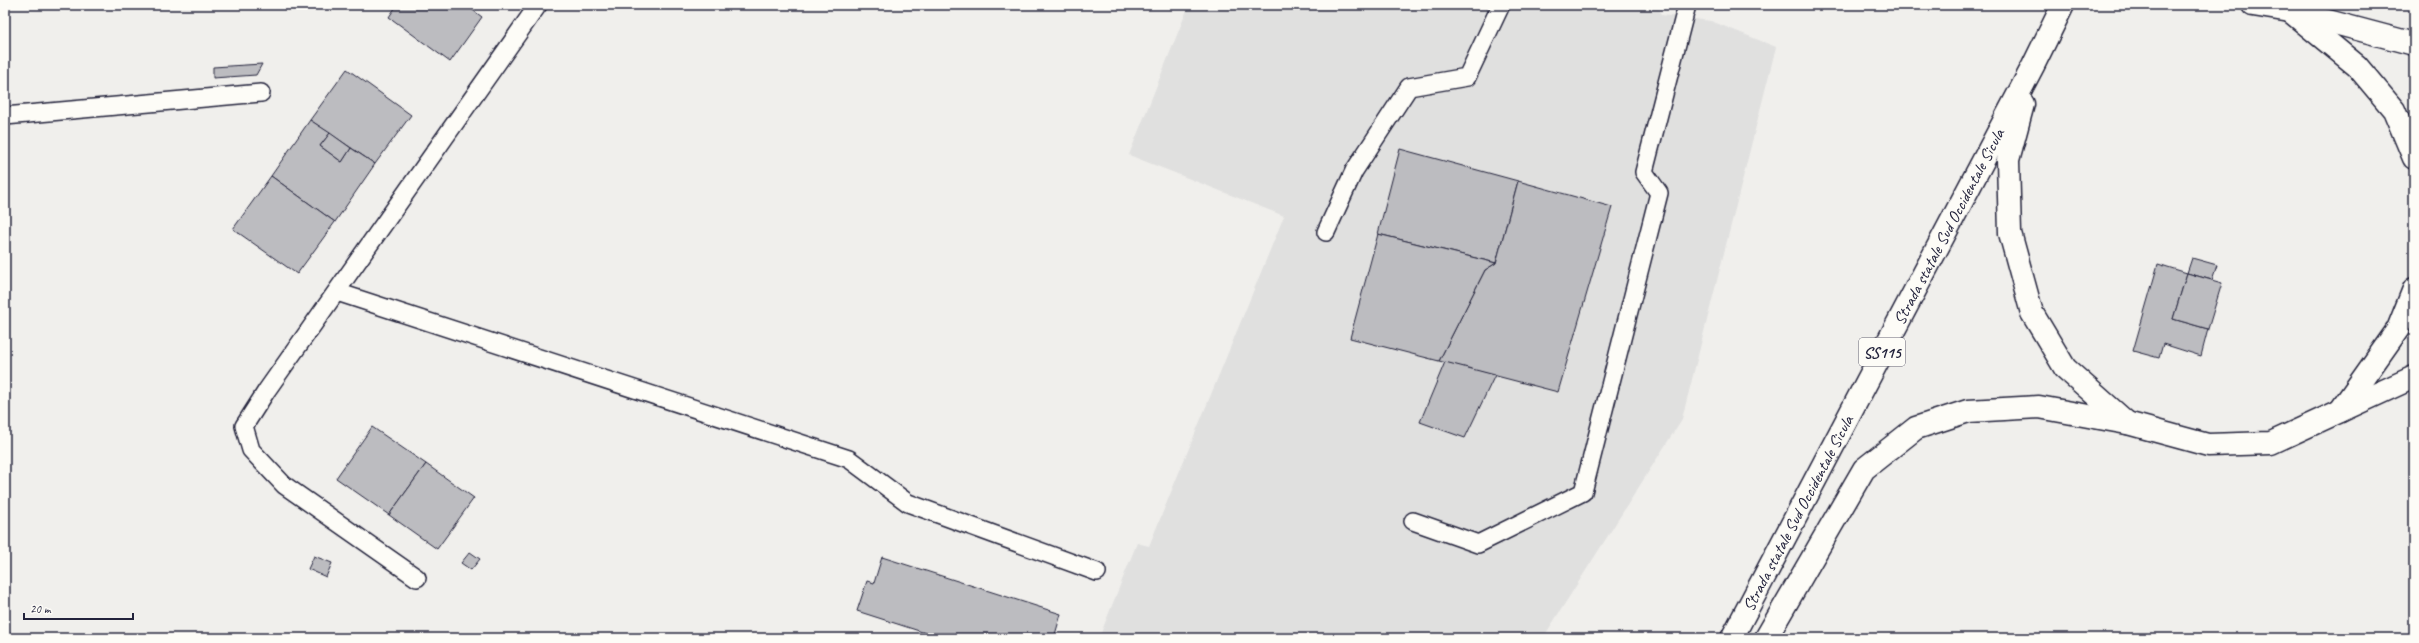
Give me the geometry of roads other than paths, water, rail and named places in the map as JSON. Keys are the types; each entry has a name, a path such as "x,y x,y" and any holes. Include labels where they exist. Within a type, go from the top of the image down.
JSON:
{"main road":[{"name":"Strada statale Sud Occidentale Sicula","path":"1732,638 2033,66 2063,5"},
{"path":"2253,5 2290,11 2414,44"},
{"path":"2290,11 2357,66 2394,110 2414,158"},
{"path":"2033,66 2008,160 2010,233 2032,313 2065,368 2127,423"},
{"path":"2339,412 2398,329 2414,289"},
{"path":"1766,638 1864,469 1916,428 1968,410 2039,407 2127,423 2208,445 2271,443 2414,377"}],"lane":[{"path":"417,578 284,484 251,450 244,426 267,390 538,5"},
{"path":"1326,232 1354,171 1409,87 1467,77 1501,5"},
{"path":"1413,521 1478,544 1583,492 1659,192 1644,172 1687,5"},
{"path":"5,116 261,94"},
{"path":"336,292 849,459 908,503 1097,572"}]}
